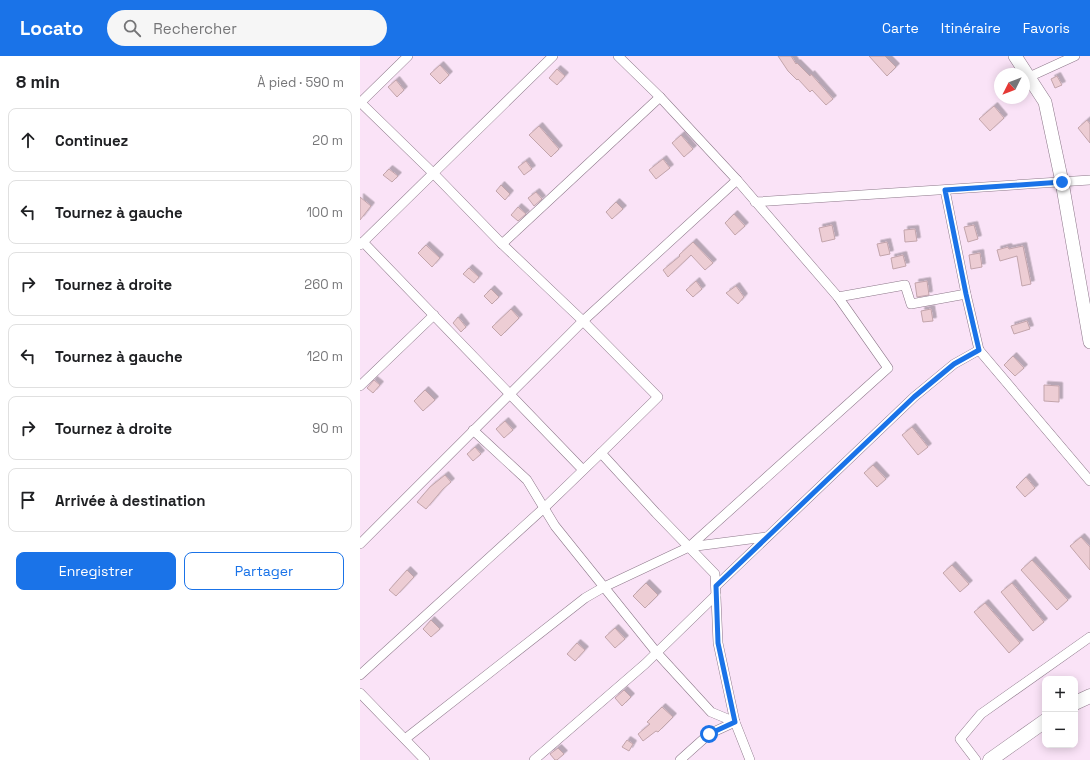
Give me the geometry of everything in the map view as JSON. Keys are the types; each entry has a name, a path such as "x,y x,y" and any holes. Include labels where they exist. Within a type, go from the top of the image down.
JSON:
{"main road":[{"path":"1078,702 1090,696"},
{"path":"990,760 1042,723"}],"street":[{"path":"360,675 544,508 658,397 583,321 502,244 433,173 360,103 408,56"},
{"path":"553,56 362,244 434,315 583,470"},
{"path":"405,739 585,598 604,587 689,547 888,368 838,297 737,180 660,98 618,56"},
{"path":"1015,56 1023,68"},
{"path":"1030,77 1075,56"},
{"path":"1030,79 1045,102 1062,182 1090,342"},
{"path":"502,244 660,98"},
{"path":"362,540 583,321 737,180"},
{"path":"755,202 1090,180"},
{"path":"945,190 979,350 1090,481"},
{"path":"838,297 905,285 911,304 966,294"},
{"path":"360,386 434,315"},
{"path":"534,760 657,653 766,537 914,397 954,364 979,350"},
{"path":"474,430 527,480 555,526 657,653 711,712 735,722"},
{"path":"601,453 715,574 718,643 735,722 750,760"},
{"path":"689,547 766,537"},
{"path":"976,760 960,739 981,714 1090,638"},
{"path":"360,693 425,760"},
{"path":"680,760 709,734 735,722"}],"building":[{"path":"778,56 791,56 796,64 797,63 810,76 811,74 833,99 826,105 812,90 810,92 788,71"},
{"path":"869,56 885,56 896,67 887,76"},
{"path":"440,65 449,75 440,84 430,74"},
{"path":"557,69 565,76 557,85 549,78"},
{"path":"1057,76 1062,85 1055,88 1051,79"},
{"path":"396,80 404,90 397,97 388,87"},
{"path":"994,106 1004,118 990,131 979,119"},
{"path":"1087,120 1090,124 1090,143 1078,128"},
{"path":"539,126 559,149 551,157 529,135"},
{"path":"681,135 693,149 684,157 672,143"},
{"path":"663,159 670,168 656,179 649,170"},
{"path":"526,161 532,169 524,175 518,167"},
{"path":"389,169 398,176 392,182 383,175"},
{"path":"501,185 510,194 505,200 496,191"},
{"path":"536,192 542,199 534,206 528,198"},
{"path":"360,197 371,206 360,220"},
{"path":"616,202 623,209 612,219 606,212"},
{"path":"518,207 526,214 518,221 511,215"},
{"path":"734,214 745,226 735,235 725,223"},
{"path":"832,225 835,239 822,242 819,228"},
{"path":"974,225 978,239 968,242 964,227"},
{"path":"915,229 917,241 905,242 904,230"},
{"path":"693,242 713,263 705,270 691,255 668,277 663,270 680,256 679,255"},
{"path":"887,242 890,254 880,256 877,244"},
{"path":"426,245 440,258 432,267 418,253"},
{"path":"1023,246 1031,284 1022,286 1017,256 1000,261 997,250 1008,247 1009,249"},
{"path":"980,253 982,267 971,269 969,255"},
{"path":"903,255 906,266 893,269 891,258"},
{"path":"469,268 479,277 474,283 463,274"},
{"path":"696,281 702,289 693,297 686,290"},
{"path":"927,281 929,295 917,297 915,283"},
{"path":"736,286 744,297 738,304 726,293"},
{"path":"491,289 499,297 492,304 484,296"},
{"path":"511,309 519,318 501,336 492,327"},
{"path":"931,309 933,321 923,322 921,311"},
{"path":"458,317 466,327 461,332 453,323"},
{"path":"1027,321 1030,329 1014,334 1011,326"},
{"path":"1013,356 1024,368 1015,376 1004,365"},
{"path":"374,380 380,385 373,393 367,388"},
{"path":"1044,385 1059,386 1059,402 1044,401"},
{"path":"425,390 435,400 423,411 414,401"},
{"path":"505,421 513,430 504,438 496,429"},
{"path":"912,427 928,447 918,455 902,435"},
{"path":"475,447 481,454 473,461 467,454"},
{"path":"873,465 886,479 877,487 864,473"},
{"path":"445,475 451,482 426,509 417,502 430,487"},
{"path":"1026,477 1035,488 1025,497 1016,487"},
{"path":"1081,537 1090,547 1090,570 1070,546"},
{"path":"1032,560 1068,600 1057,610 1021,570"},
{"path":"952,565 969,584 960,592 943,573"},
{"path":"407,570 414,577 396,596 389,590"},
{"path":"646,583 658,595 645,608 633,596"},
{"path":"1012,583 1044,622 1033,631 1001,592"},
{"path":"985,603 1020,643 1009,653 974,612"},
{"path":"431,620 440,629 431,637 423,629"},
{"path":"615,628 625,639 615,648 605,637"},
{"path":"577,643 585,650 575,661 567,654"},
{"path":"624,690 631,697 622,706 615,698"},
{"path":"662,707 673,717 658,732 656,731 643,741 638,734 650,724 647,722"},
{"path":"627,740 633,744 629,751 622,747"},
{"path":"558,748 564,754 555,760 550,754"}],"route":[{"path":"709,734 735,722 718,643 716,586 914,397 954,364 979,350 945,190 1062,182"}]}
